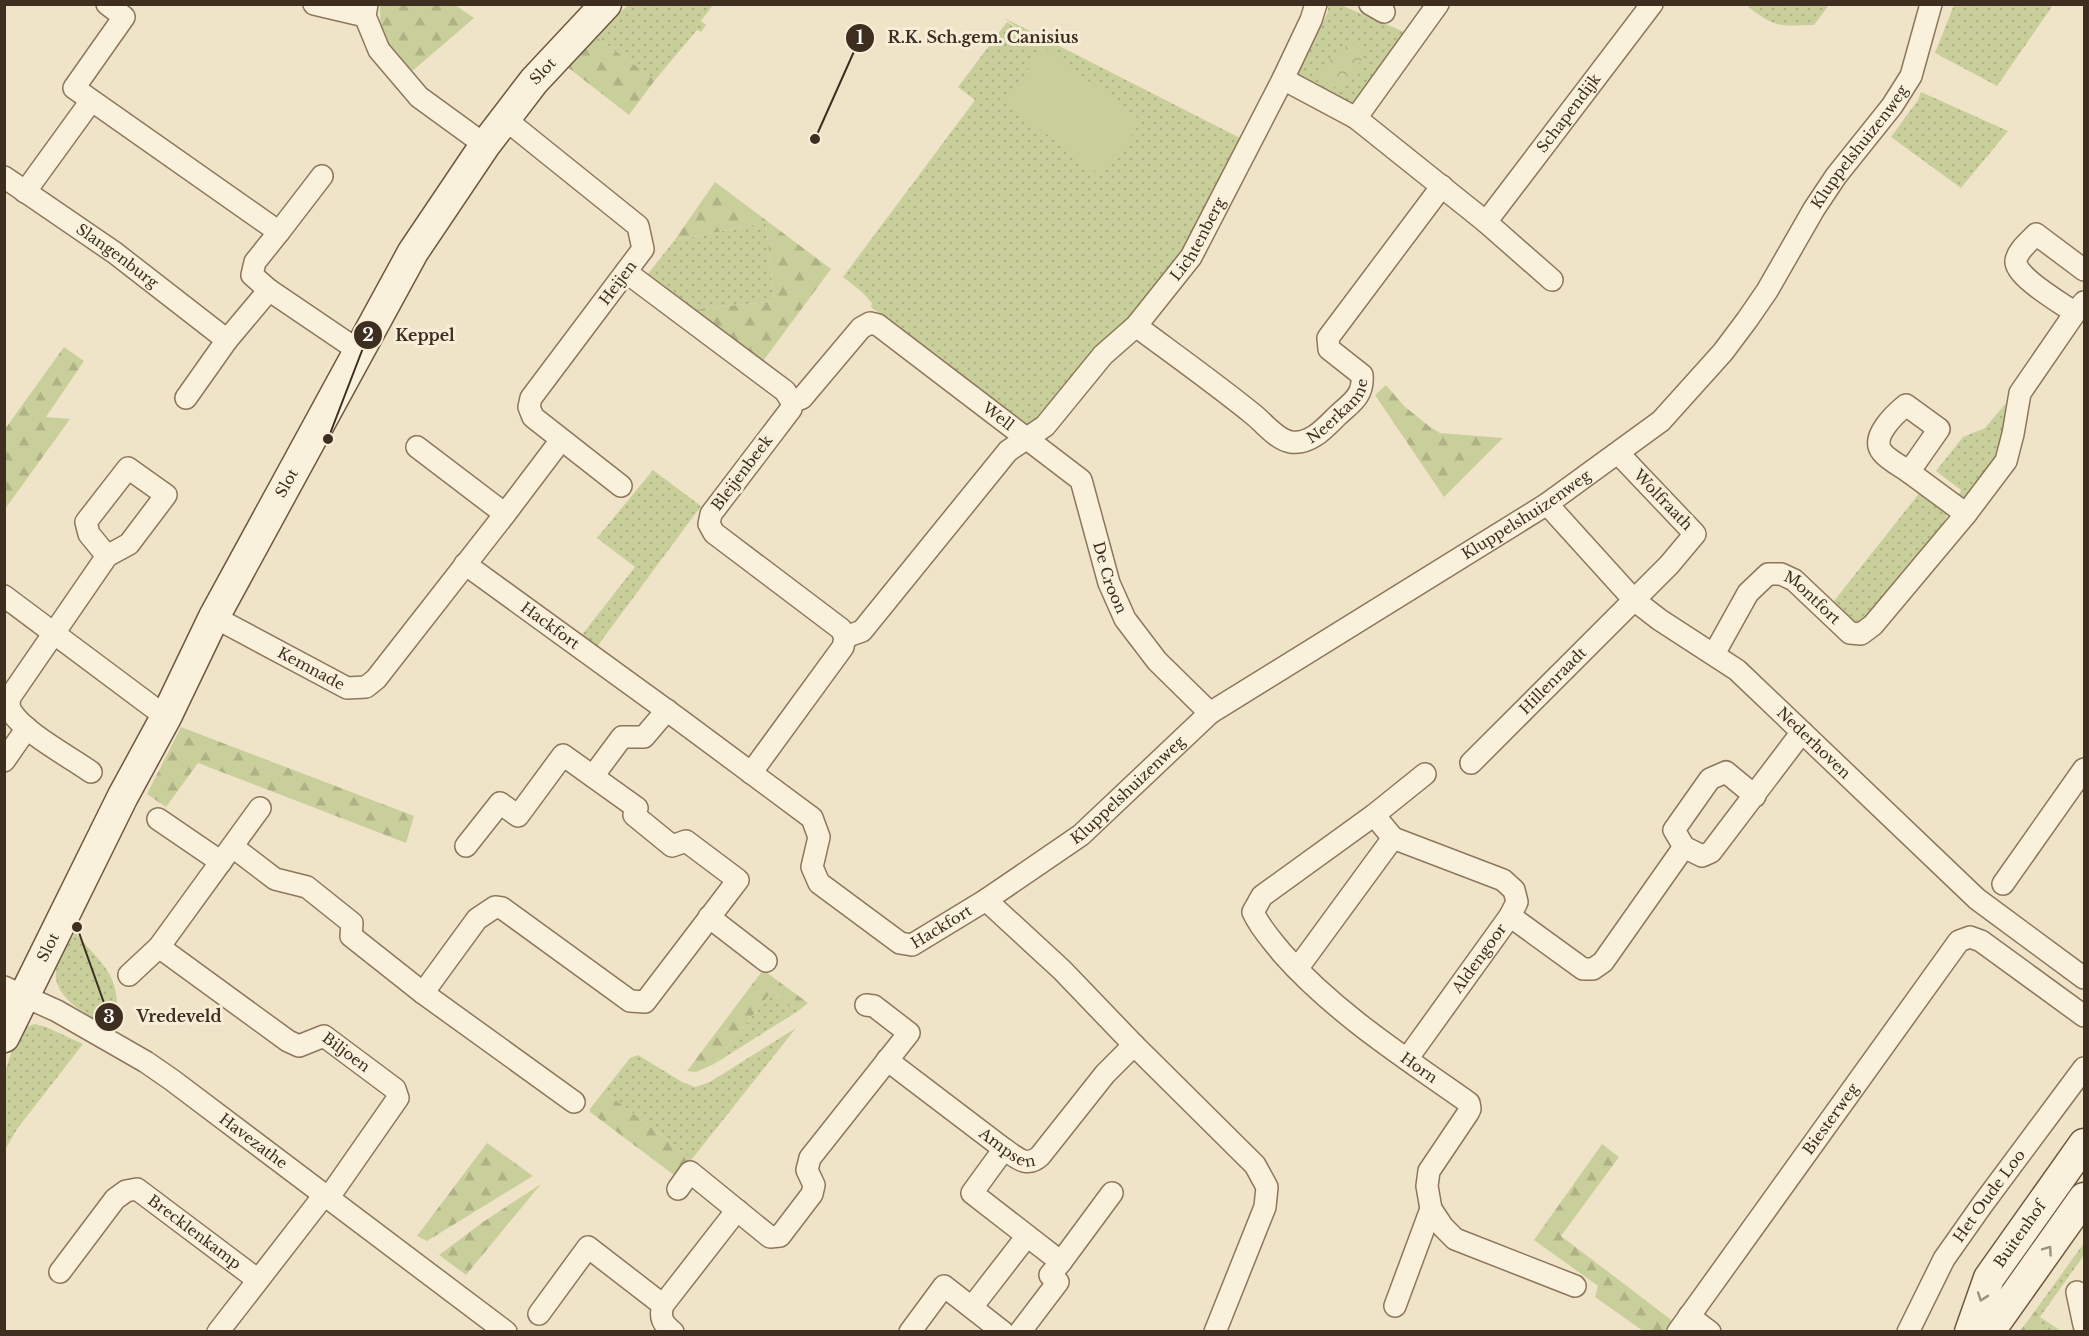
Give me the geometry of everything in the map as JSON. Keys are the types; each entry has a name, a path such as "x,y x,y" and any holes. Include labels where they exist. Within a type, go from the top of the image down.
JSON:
{"street":[{"path":"107,4 124,17 74,88 279,232"},
{"path":"314,4 366,10 379,50 419,97 485,145"},
{"name":"Slot","path":"14,992 166,717 214,616 413,252 485,145 534,81 606,4"},
{"name":"Lichtenberg","path":"1026,438 1045,426 1103,355 1136,326 1191,257 1283,79 1311,20 1316,4"},
{"path":"1356,118 1438,4"},
{"name":"Schapendijk","path":"1486,222 1652,4"},
{"name":"Kluppelshuizenweg","path":"986,900 1081,835 1210,712 1548,504 1661,421 1723,352 1747,320 1836,176 1893,106 1911,76 1931,4"},
{"path":"1283,79 1356,118 1486,222 1552,280"},
{"path":"25,192 91,101"},
{"name":"Heijen","path":"505,119 638,226 643,249 531,398 529,407 533,417 621,486"},
{"path":"322,176 255,262 252,275 269,290 359,351"},
{"name":"Slangenburg","path":"4,177 115,253 227,340"},
{"name":"Neerkanne","path":"1136,326 1255,415 1278,436 1289,442 1300,442 1311,437 1321,432 1358,395 1363,387 1362,375 1329,349 1328,339 1442,186"},
{"name":"Montfort","path":"1714,654 1748,593 1768,573 1781,574 1794,580 1850,633 1861,634 1873,625 1966,514 2006,460 2020,393 2080,307 2023,276 2016,266 2016,257 2036,234 2085,270"},
{"path":"626,272 785,391 792,402"},
{"path":"186,398 227,340 269,290"},
{"name":"Well","path":"792,402 802,398 861,328 870,323 878,325 1026,438 1008,451 862,631 845,638"},
{"name":"Bleijenbeek","path":"792,402 791,409 711,514 709,524 714,533 841,629 845,638"},
{"name":"De Croon","path":"1026,438 1081,480 1109,583 1125,618 1157,661 1210,712"},
{"path":"465,564 561,440"},
{"path":"417,447 505,514"},
{"name":"Wolfraath","path":"1618,453 1695,534 1676,558 1634,600"},
{"path":"91,772 27,728 11,712 9,705 10,697 107,556 129,544 166,495 128,468 86,522 89,534 107,556"},
{"path":"1909,472 1966,514"},
{"name":"Nederhoven","path":"1548,504 1634,600 1660,620 1737,670 1977,898 2085,978"},
{"name":"Kemnade","path":"214,616 347,688 366,687 376,679 465,564"},
{"name":"Hackfort","path":"465,564 812,818 819,837 812,867 819,883 900,943 912,945 986,900 1062,970 1134,1046 1255,1165 1267,1186 1265,1207 1215,1332"},
{"path":"4,596 166,717"},
{"name":"Hillenraadt","path":"1471,763 1634,600"},
{"path":"751,773 843,647 845,638"},
{"path":"593,776 622,737 644,737 667,710"},
{"path":"4,761 27,728"},
{"path":"1755,796 1726,772 1710,779 1674,830 1684,847 1702,856 1711,852 1755,796 1802,732"},
{"path":"423,993 477,920 495,907 502,908 630,1001 645,1002 738,880 686,841 672,846 634,815 637,808 563,755 518,816 500,803 466,846"},
{"path":"2003,884 2085,769"},
{"name":"Horn","path":"1425,774 1374,815 1262,896 1253,912 1259,926 1297,969 1332,1003 1469,1103 1470,1109 1430,1171 1427,1186 1431,1209"},
{"path":"129,975 159,947 260,808"},
{"path":"1374,815 1393,838 1503,880 1514,890 1517,902 1510,916"},
{"path":"158,819 275,879 307,887 352,923 351,936 423,993 574,1102"},
{"path":"1297,969 1393,838"},
{"name":"Aldengoor","path":"1407,1059 1510,916 1583,969 1593,969 1603,962 1684,847"},
{"path":"709,917 766,962"},
{"name":"Biesterweg","path":"1683,1324 1959,941 1970,937 1981,941 2085,1016"},
{"name":"Biljoen","path":"159,947 288,1041 299,1046 324,1036 395,1089 398,1098 327,1196"},
{"path":"4,1037 14,992"},
{"name":"Havezathe","path":"14,992 57,1011 146,1062 204,1102 506,1332"},
{"path":"678,1189 690,1172 770,1237 780,1236 812,1194 814,1185 807,1170 810,1158 909,1033 874,1006 866,1005"},
{"name":"Ampsen","path":"887,1060 1023,1162 1035,1161 1105,1074 1134,1046"},
{"name":"Het Oude Loo","path":"1908,1332 1944,1259 2085,1068"},
{"name":"Buitenhof","path":"1970,1332 1989,1278 2085,1144"},
{"path":"1004,1149 972,1193 1061,1262"},
{"name":"Brecklenkamp","path":"60,1272 115,1199 126,1191 137,1189 258,1280"},
{"path":"1020,1332 1058,1282 1050,1275 1112,1193"},
{"path":"218,1332 327,1196"},
{"path":"1989,1332 2085,1198"},
{"path":"1431,1209 1443,1227 1455,1239 1575,1286"},
{"path":"1395,1306 1431,1209"},
{"path":"673,1332 664,1325 660,1314 663,1305 737,1210"},
{"path":"972,1307 1027,1236"},
{"path":"539,1314 588,1247 663,1305"},
{"path":"910,1332 944,1286 1004,1332"},
{"path":"2077,1292 2085,1325"},
{"path":"1683,1324 1710,1332"}],"green space":[{"path":"1829,4 1814,25 1792,26 1771,22 1746,5"},
{"path":"1954,4 2053,5 1997,86 1935,53"},
{"path":"380,5 455,5 474,18 410,73 384,34"},
{"path":"628,5 713,5 701,21 706,25 701,32 697,30 655,80 595,36"},
{"path":"1328,5 1341,5 1409,34 1352,110 1301,81 1298,74 1299,67 1328,12"},
{"path":"1004,18 1248,142 1203,233 1128,331 1033,428 871,307 872,303 862,292 843,277 975,100 958,87 1007,22 1024,33"},
{"path":"595,36 655,80 629,115 566,66"},
{"path":"1354,44 1363,51 1363,58 1340,88 1333,87 1319,77 1338,51"},
{"path":"1044,48 1142,121 1101,176 1005,102"},
{"path":"1921,92 2008,131 1961,188 1891,137 1918,100"},
{"path":"715,182 831,269 758,368 684,311 774,301 766,222 674,241"},
{"path":"766,222 774,301 684,311 643,280 674,241"},
{"path":"64,347 84,361 46,417 70,419 5,509 5,429"},
{"path":"1386,385 1404,406 1440,433 1503,438 1444,497 1375,395"},
{"path":"2006,403 2002,456 1974,496 1956,501 1961,490 1936,471 1963,437 1985,428"},
{"path":"653,470 701,506 596,648 581,636 635,567 597,538"},
{"path":"1925,486 1948,511 1946,518 1935,537 1865,620 1851,622 1830,606"},
{"path":"181,727 414,816 406,843 198,763 166,807 147,794"},
{"path":"75,932 103,964 113,981 117,1003 110,1030 72,1004 59,987 56,977 57,966"},
{"path":"763,970 808,1003 798,1011 772,991 714,1064 696,1072 687,1071"},
{"path":"772,991 798,1011 714,1064"},
{"path":"35,1024 83,1044 17,1129 5,1150 5,1071 18,1033 25,1027"},
{"path":"796,1028 692,1159 604,1091 630,1058 638,1055 682,1082 695,1087 710,1082"},
{"path":"604,1091 692,1159 678,1178 590,1112"},
{"path":"487,1143 533,1176 427,1241 417,1236"},
{"path":"1602,1144 1619,1157 1561,1236 1674,1322 1667,1331 1643,1331 1595,1297 1598,1286 1534,1240"},
{"path":"541,1184 466,1275 439,1255 483,1222"},
{"path":"2084,1243 2084,1255 2040,1317 2035,1311"},
{"path":"2035,1311 2040,1317 2042,1331 2020,1331"},
{"path":"2040,1317 2061,1331 2042,1331"}],"place":[{"name":"R.K. Sch.gem. Canisius","path":"815,139"},
{"name":"Keppel","path":"328,439"},
{"name":"Vredeveld","path":"77,927"}]}
